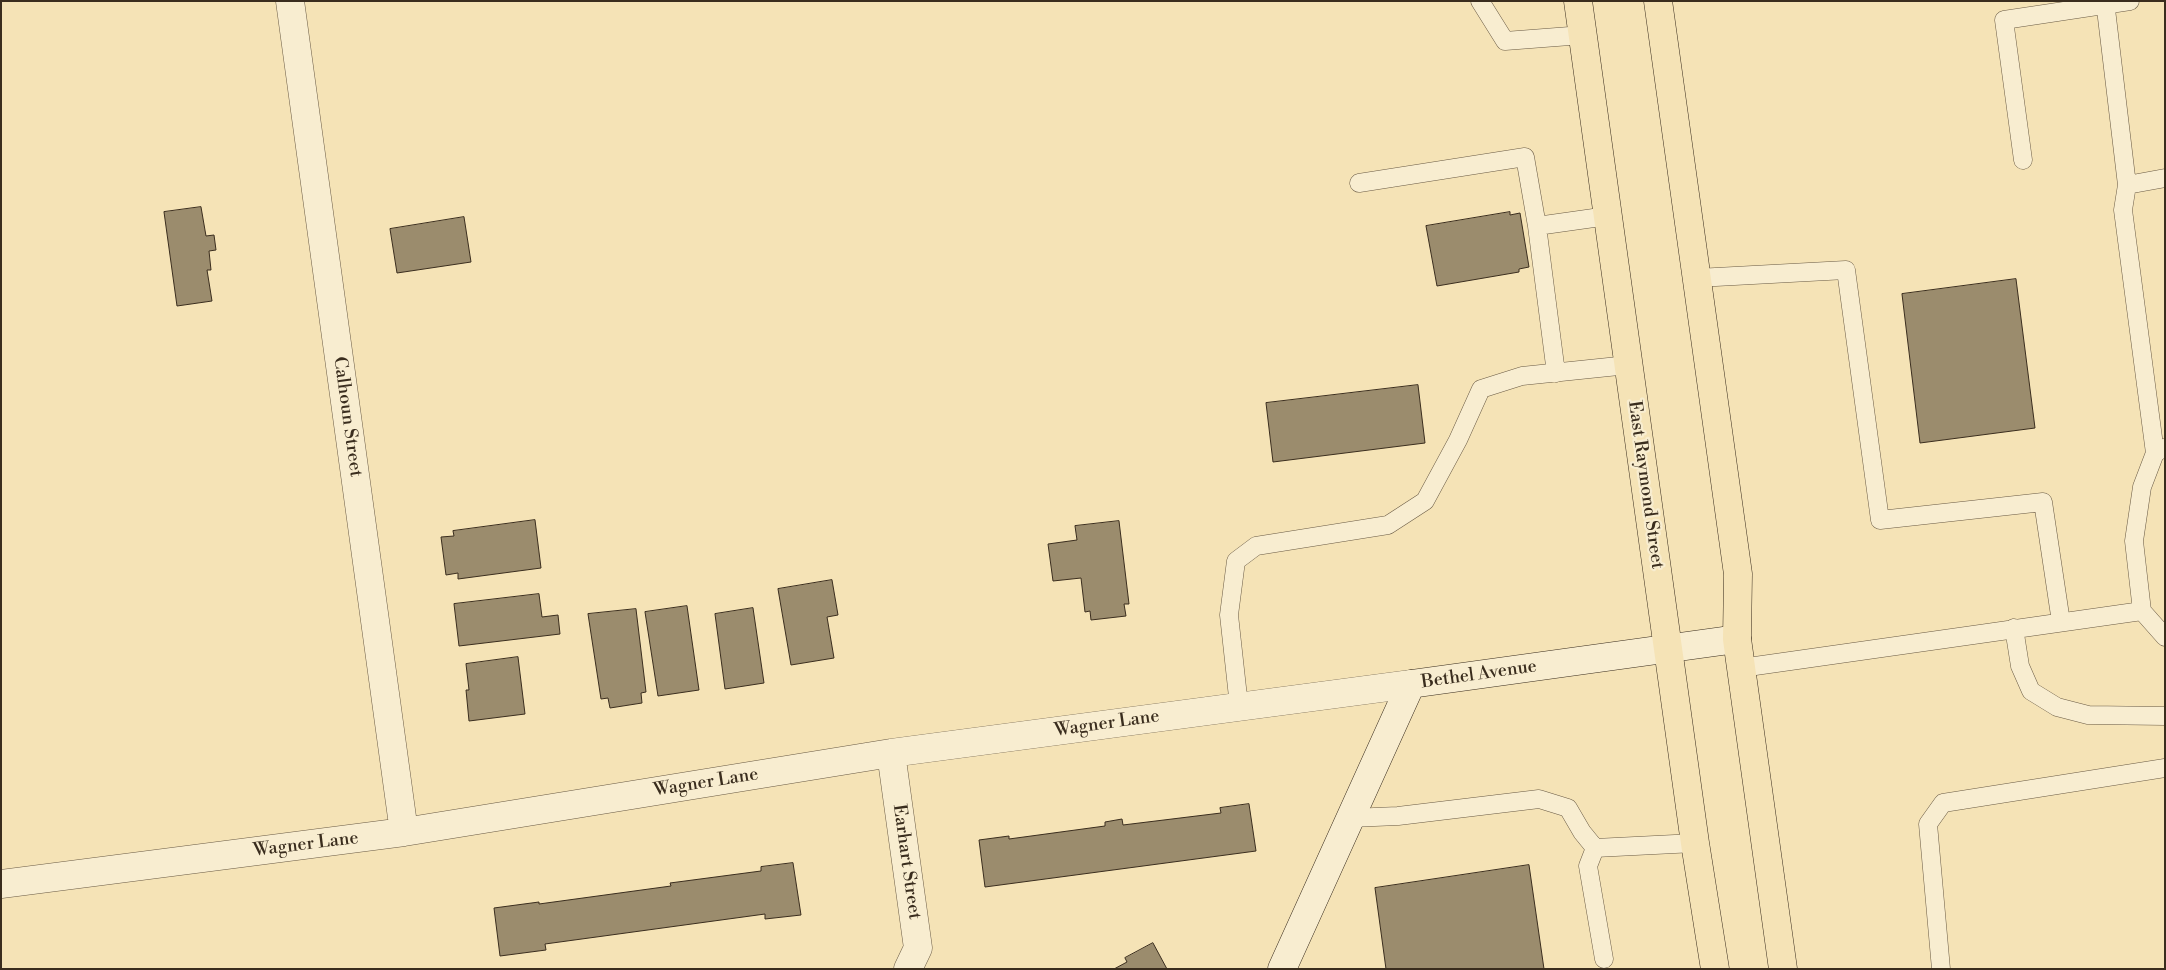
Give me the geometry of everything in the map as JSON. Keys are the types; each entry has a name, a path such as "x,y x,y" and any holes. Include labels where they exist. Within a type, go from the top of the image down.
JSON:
{"main road":[{"name":"East Raymond Street","path":"1578,1 1695,843 1715,969"},
{"path":"1658,1 1738,574 1737,639 1783,969"}],"street":[{"name":"Calhoun Street","path":"290,1 404,832"},
{"name":"Bethel Avenue","path":"1282,969 1411,684 1737,639"},
{"name":"Wagner Lane","path":"1,884 404,832 891,753 1411,684"},
{"name":"Earhart Street","path":"891,753 918,948 908,969"}],"lane":[{"path":"1480,1 1505,41 1583,34"},
{"path":"2023,160 2004,20 2105,3 2130,1"},
{"path":"2105,3 2127,185 2123,210 2160,450 2142,487 2134,541 2142,611 2165,637"},
{"path":"1360,183 1525,157 1537,226 1556,373"},
{"path":"2127,185 2165,178"},
{"path":"1537,226 1608,216"},
{"path":"1697,278 1846,270 1880,520 2043,502 2061,622"},
{"path":"1239,706 1229,615 1236,561 1256,546 1388,525 1425,501 1458,440 1481,389 1522,376 1628,365"},
{"path":"1741,668 2142,611"},
{"path":"2014,628 2020,666 2031,691 2057,707 2088,715 2165,716"},
{"path":"1941,969 1928,824 1943,804 2165,768"},
{"path":"1351,818 1398,816 1539,799 1568,808 1582,832 1595,848"},
{"path":"1595,848 1695,843"},
{"path":"1595,848 1588,866 1604,959"}],"building":[{"path":"201,207 206,236 214,235 216,250 209,251 211,270 207,270 212,301 177,306 164,212"},
{"path":"1510,212 1510,215 1520,213 1529,267 1519,269 1519,272 1437,286 1426,226"},
{"path":"464,217 471,262 397,273 390,229"},
{"path":"2016,279 2035,428 1920,443 1902,294"},
{"path":"1418,385 1425,443 1273,462 1266,403"},
{"path":"535,520 541,568 458,579 458,573 446,575 441,537 454,536 453,531"},
{"path":"1119,521 1129,604 1124,604 1126,616 1091,620 1090,611 1085,612 1081,578 1053,581 1048,544 1077,540 1075,526"},
{"path":"832,580 838,615 827,617 834,658 791,665 778,589"},
{"path":"539,594 542,617 558,615 560,634 459,646 454,604"},
{"path":"687,606 699,690 658,696 645,612"},
{"path":"753,608 764,683 725,689 715,614"},
{"path":"636,609 646,692 641,693 642,703 610,708 608,698 601,699 588,614"},
{"path":"518,657 525,714 469,721 466,690 469,690 466,664"},
{"path":"1249,804 1256,851 985,887 979,840 1009,836 1009,839 1105,826 1105,822 1122,819 1123,825 1221,813 1220,808"},
{"path":"793,863 801,915 765,919 765,914 545,944 546,950 500,956 494,908 539,902 539,904 671,886 670,883 761,871 761,867"},
{"path":"1529,865 1544,969 1386,969 1375,888"},
{"path":"1153,943 1167,969 1114,969 1127,962 1125,958"}]}
